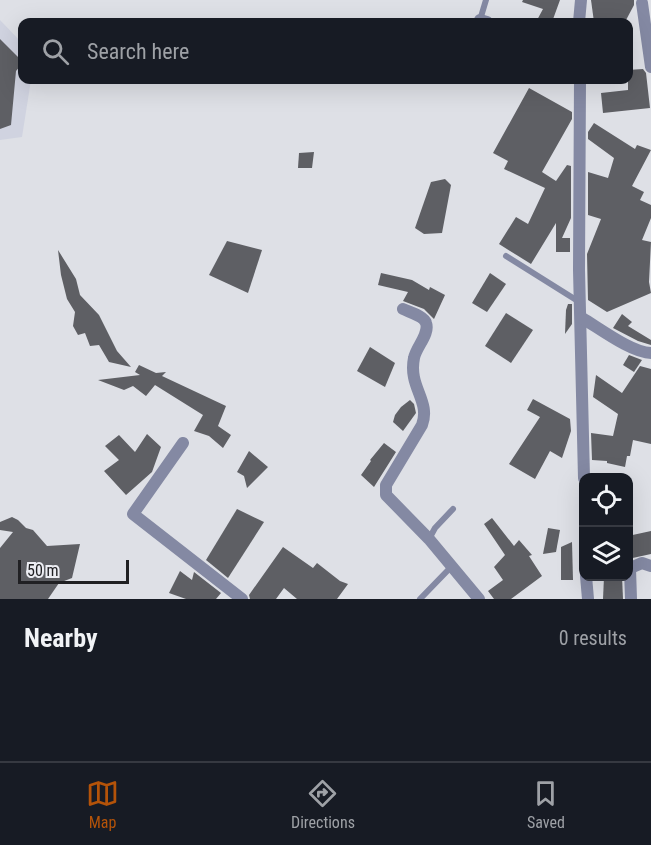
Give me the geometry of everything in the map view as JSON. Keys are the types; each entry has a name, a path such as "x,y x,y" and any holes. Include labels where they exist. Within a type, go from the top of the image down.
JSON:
{"street":[{"path":"579,18 581,0"},
{"path":"643,4 651,67"},
{"path":"580,84 579,270 582,318 584,473"},
{"path":"403,309 423,318 427,324 414,355 412,369 417,392 425,407 425,416 422,426 386,485 385,491 388,499 429,539 479,599"},
{"path":"582,318 630,346 645,353 651,353"},
{"path":"183,443 134,514 242,599"},
{"path":"633,567 642,563 651,566"},
{"path":"586,581 588,599"},
{"path":"630,581 631,599"}],"lane":[{"path":"483,18 485,0"},
{"path":"506,256 581,304"},
{"path":"429,539 435,528 453,509"},
{"path":"420,599 453,566"}],"shaded area":[{"path":"0,20 18,39 18,84 30,84 22,137 0,140"}],"building":[{"path":"523,0 560,0 553,18 538,18 543,9 522,2"},
{"path":"591,0 634,0 627,18 593,18"},
{"path":"0,39 18,57 18,69 11,125 0,129"},
{"path":"643,69 646,73 650,108 603,113 601,93 628,90 628,84 633,84 633,70"},
{"path":"529,88 572,112 572,119 542,172 556,181 567,165 571,166 571,218 562,238 570,238 570,252 556,252 556,223 531,264 499,244 516,217 528,224 545,188 504,169 508,161 493,153"},
{"path":"594,123 635,149 637,145 651,150 632,186 644,192 640,200 651,205 651,218 642,240 651,242 649,282 651,293 607,312 588,300 587,254 601,219 588,215 588,172 608,178 614,158 588,139 588,132"},
{"path":"314,152 312,168 298,168 299,153"},
{"path":"445,179 451,185 442,233 424,234 415,228 431,182"},
{"path":"227,241 262,250 248,293 209,275"},
{"path":"58,250 76,279 80,295 99,315 117,351 131,367 109,362 99,345 90,346 85,333 78,335 73,326 75,312 67,299 61,275"},
{"path":"381,273 412,280 429,290 430,287 445,295 434,319 424,309 403,301 408,292 378,285"},
{"path":"490,273 506,284 487,312 472,303"},
{"path":"568,304 572,304 572,324 565,334 566,310"},
{"path":"506,313 533,330 511,363 485,346"},
{"path":"622,314 632,322 628,326 651,340 651,345 613,328"},
{"path":"370,347 395,363 385,387 357,371"},
{"path":"629,355 642,360 634,372 623,365"},
{"path":"139,365 156,373 166,372 162,376 226,406 218,426 231,435 223,448 209,436 194,431 203,415 155,385 146,396 133,386 124,390 98,380 140,375 135,372"},
{"path":"640,366 651,369 651,444 633,440 625,467 607,463 607,461 592,460 591,433 613,436 618,414 593,397 596,375 622,393"},
{"path":"533,399 570,419 571,431 562,458 550,451 535,479 509,464 540,417 527,410"},
{"path":"410,400 414,404 416,413 403,431 393,422 401,407"},
{"path":"147,434 161,447 152,472 126,495 104,471 119,460 105,446 119,435 135,452"},
{"path":"384,443 396,452 374,487 361,475"},
{"path":"249,451 268,467 247,488 244,476 237,472"},
{"path":"237,509 264,522 228,578 206,560"},
{"path":"12,517 26,528 33,530 47,546 80,544 72,578 59,583 48,599 0,599 0,548 13,532 0,530 0,522"},
{"path":"492,518 514,546 519,540 532,555 529,556 542,576 511,599 494,599 488,591 503,580 494,567 505,555 484,524"},
{"path":"548,528 560,530 556,552 543,554"},
{"path":"651,531 651,554 633,558 633,535"},
{"path":"572,542 573,580 561,580 561,547"},
{"path":"283,547 313,568 317,563 340,581 348,584 337,599 297,599 284,588 276,599 250,599 249,595"},
{"path":"180,571 192,580 194,572 221,593 216,599 186,599 169,593"},
{"path":"604,581 622,581 623,599 603,599"}]}
